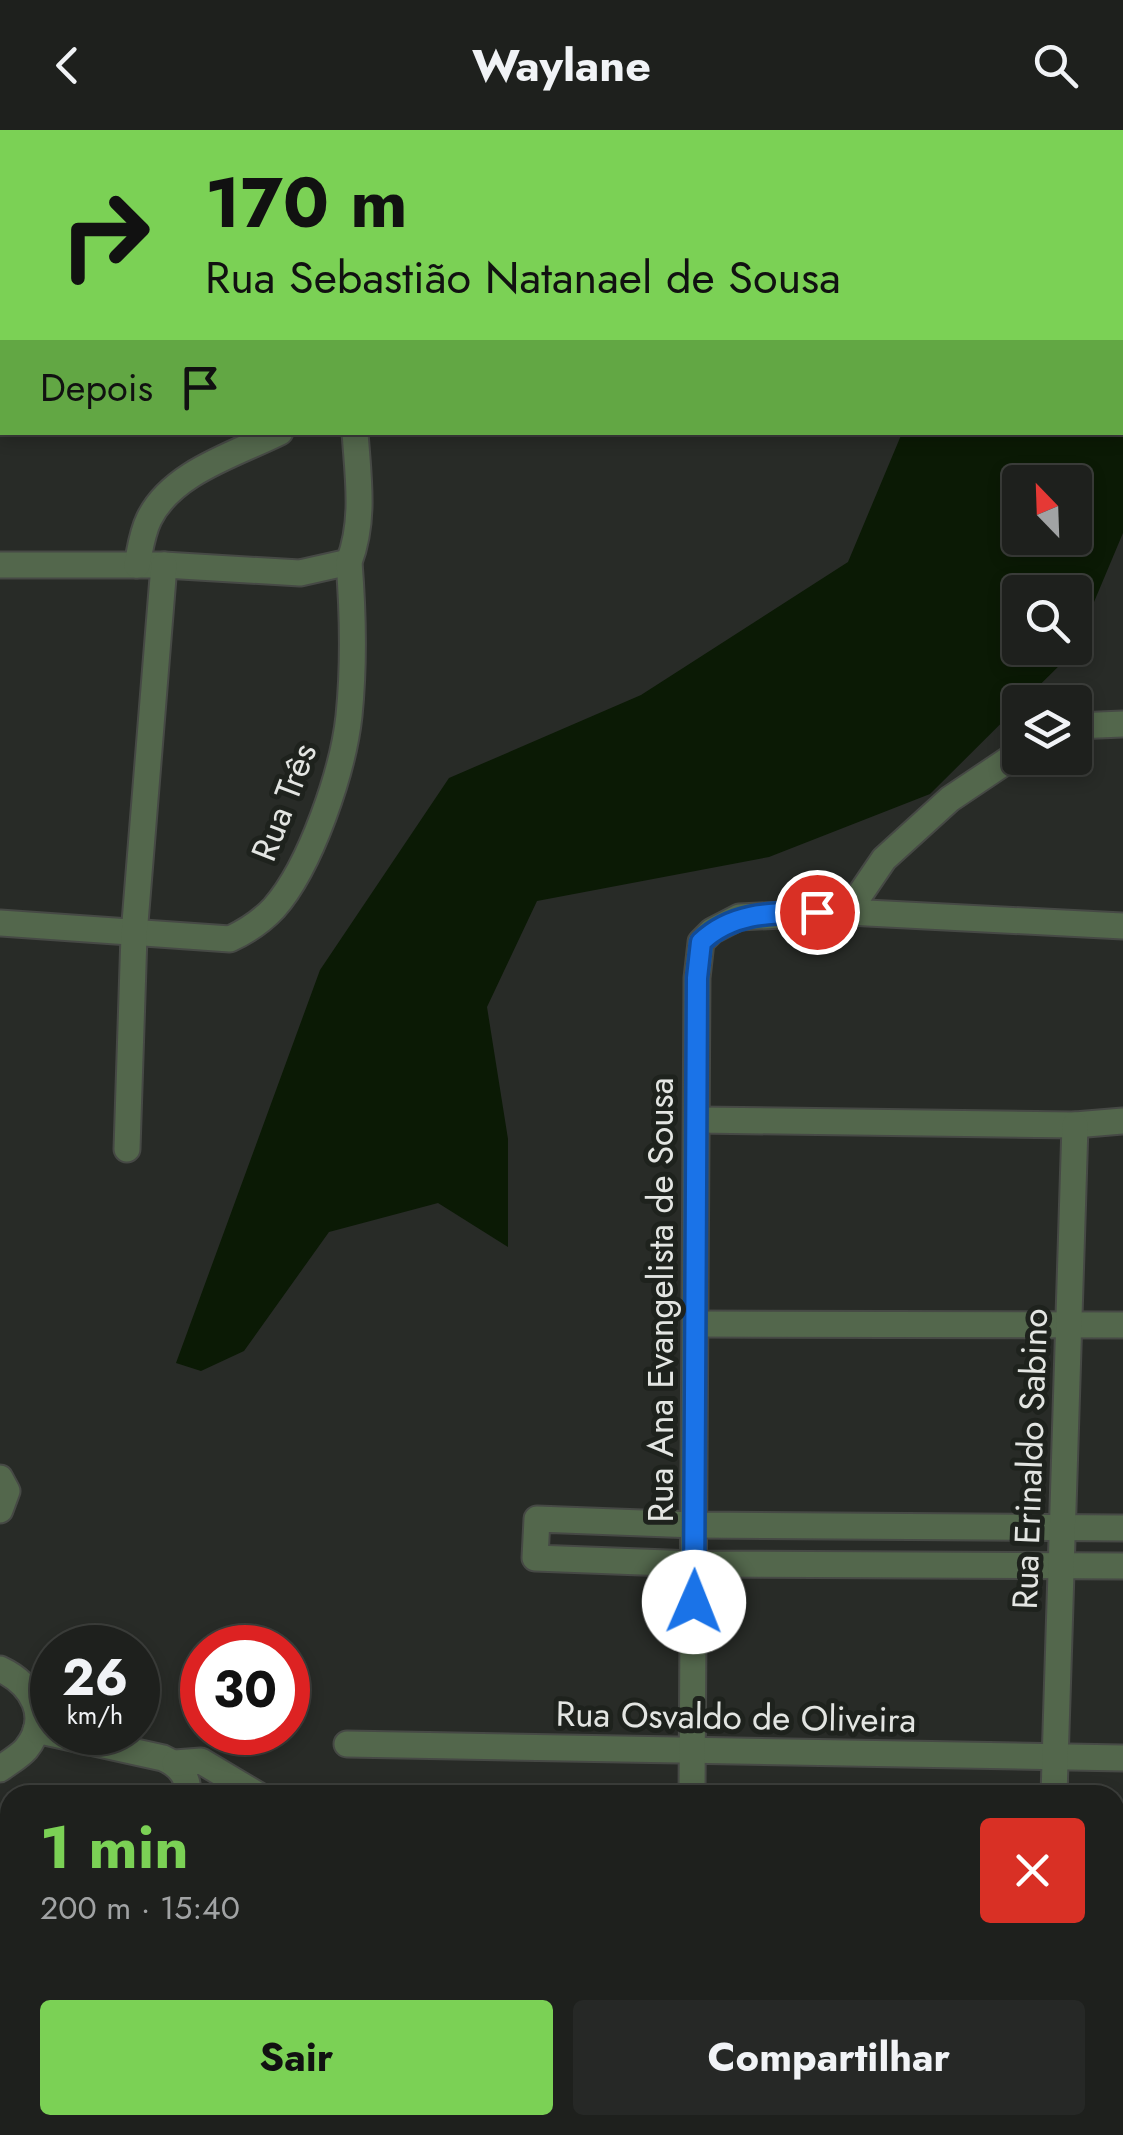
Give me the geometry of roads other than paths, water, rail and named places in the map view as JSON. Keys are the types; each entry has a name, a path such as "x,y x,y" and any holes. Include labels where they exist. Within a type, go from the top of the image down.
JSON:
{"street":[{"path":"137,565 148,521 181,481 274,435"},
{"name":"Rua Três","path":"0,923 230,939 252,928 290,886 339,772 349,715 349,562 360,515 355,435"},
{"path":"0,565 164,565 300,572 326,570 349,562"},
{"path":"127,1149 134,935 164,565"},
{"path":"1092,723 1123,724"},
{"path":"848,912 884,859 950,799 1002,764"},
{"path":"848,912 1123,926"},
{"name":"Rua Ana Evangelista de Sousa","path":"692,1785 697,978 701,942 712,931 740,917 848,912"},
{"path":"698,1120 1074,1125 1123,1121"},
{"name":"Rua Erinaldo Sabino","path":"1054,1785 1074,1125"},
{"path":"697,1324 1123,1325"},
{"path":"0,1478 7,1490 0,1510"},
{"path":"1123,1528 696,1525 537,1519 535,1558 694,1564 1123,1566"},
{"path":"0,1669 30,1692"},
{"path":"0,1769 30,1741"},
{"name":"Rua Osvaldo de Oliveira","path":"348,1744 1123,1758"},
{"path":"141,1755 175,1763 201,1761 241,1785"},
{"path":"175,1763 183,1773 185,1785"}]}
